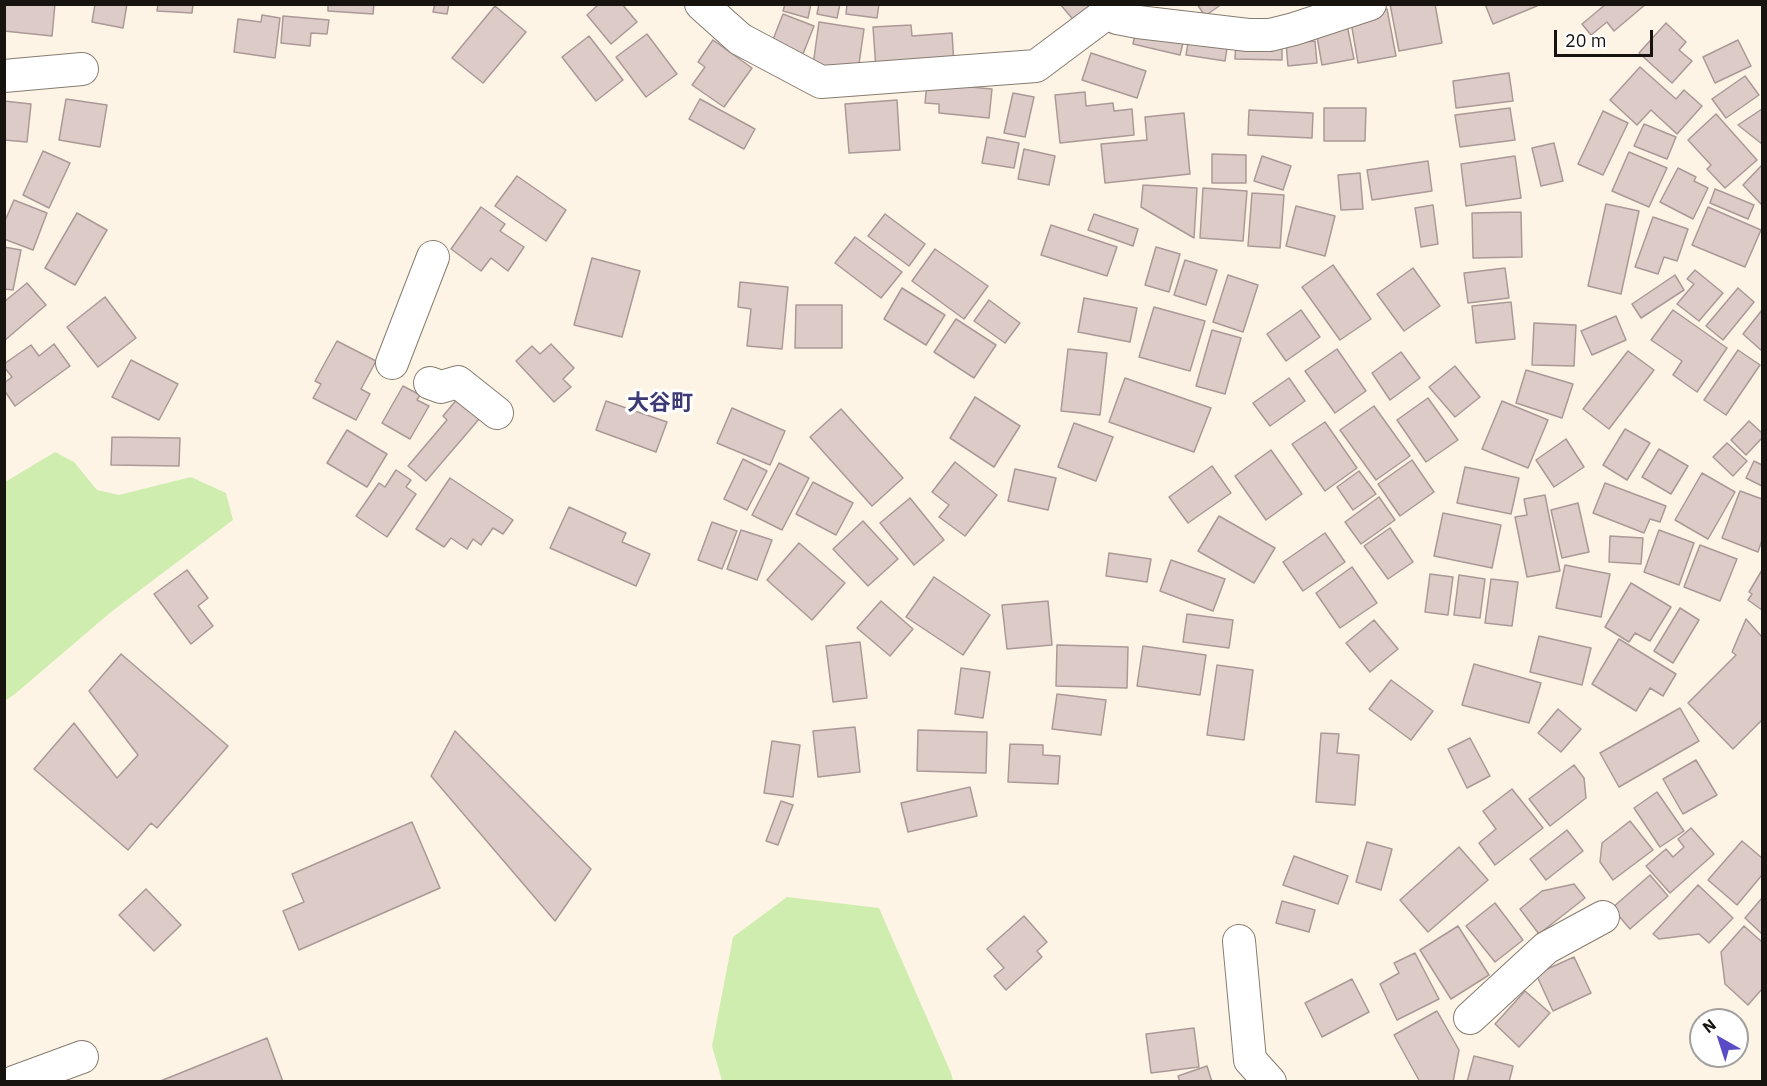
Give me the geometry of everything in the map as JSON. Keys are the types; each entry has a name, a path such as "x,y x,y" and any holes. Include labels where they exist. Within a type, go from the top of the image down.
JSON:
{"street":[{"path":"701,4 740,39 820,82 1036,66 1114,9 1117,18 1138,22 1235,35 1270,35 1370,4"},
{"path":"4,76 82,69"},
{"path":"392,363 433,257"},
{"path":"430,383 441,387 458,382 497,413"},
{"path":"1470,1018 1546,948 1603,917"},
{"path":"1239,941 1250,1060 1270,1082"},
{"path":"14,1082 82,1057"}],"green space":[{"path":"55,452 74,462 97,490 119,495 191,477 226,493 233,520 111,612 5,701 5,482"},
{"path":"787,897 879,908 953,1081 722,1081 712,1046 733,937"}],"building":[{"path":"4,4 55,4 52,36 4,31"},
{"path":"95,4 127,4 123,28 92,22"},
{"path":"158,4 193,4 192,13 157,11"},
{"path":"328,4 374,4 373,14 328,11"},
{"path":"435,4 449,4 447,14 433,12"},
{"path":"599,4 622,4 637,22 611,44 587,15"},
{"path":"785,4 811,4 808,18 783,11"},
{"path":"819,4 840,4 837,18 817,14"},
{"path":"847,4 879,4 877,18 846,14"},
{"path":"1060,4 1098,4 1076,23"},
{"path":"1197,4 1222,4 1205,16"},
{"path":"1390,4 1435,4 1442,43 1399,51"},
{"path":"1485,4 1536,4 1537,6 1493,24"},
{"path":"1606,4 1646,4 1614,31 1607,22 1591,35 1582,24"},
{"path":"495,6 526,32 483,83 452,58"},
{"path":"1387,9 1396,56 1358,63 1350,16"},
{"path":"783,14 814,26 803,54 772,42"},
{"path":"262,15 280,18 275,58 234,52 238,19 261,22"},
{"path":"283,16 329,20 327,34 311,33 310,46 281,43"},
{"path":"819,22 864,29 858,71 813,65"},
{"path":"1666,23 1686,42 1679,50 1692,61 1672,83 1639,53"},
{"path":"911,25 912,36 952,33 954,64 876,69 873,27"},
{"path":"1137,25 1185,35 1180,55 1133,44"},
{"path":"1347,25 1354,59 1322,65 1316,31"},
{"path":"647,34 677,74 646,97 616,57"},
{"path":"589,36 623,80 596,101 562,57"},
{"path":"1189,36 1228,42 1225,61 1186,55"},
{"path":"713,40 752,68 724,107 692,85 705,67 698,62"},
{"path":"1236,40 1282,41 1282,60 1235,59"},
{"path":"1738,40 1751,66 1715,83 1703,57"},
{"path":"1315,41 1317,63 1288,66 1286,43"},
{"path":"1091,53 1146,71 1137,98 1082,80"},
{"path":"1640,67 1676,99 1684,90 1702,106 1677,134 1651,110 1637,125 1610,100"},
{"path":"1509,73 1513,101 1456,108 1453,81"},
{"path":"1745,76 1759,95 1726,118 1712,99"},
{"path":"927,83 992,89 989,118 939,113 939,104 925,103"},
{"path":"1085,92 1086,106 1113,103 1114,111 1132,109 1134,135 1060,143 1055,95"},
{"path":"1013,93 1034,97 1025,137 1004,133"},
{"path":"66,99 107,105 100,147 59,140"},
{"path":"700,99 755,129 744,149 689,119"},
{"path":"897,100 900,150 849,153 845,104"},
{"path":"4,101 31,104 27,142 4,140"},
{"path":"1324,108 1366,108 1365,141 1324,141"},
{"path":"1510,108 1515,140 1460,147 1455,115"},
{"path":"1762,109 1762,144 1738,125"},
{"path":"1249,110 1313,113 1312,138 1248,135"},
{"path":"1603,111 1628,123 1603,175 1578,164"},
{"path":"1184,113 1190,174 1105,183 1101,144 1147,140 1145,117"},
{"path":"1716,114 1757,160 1725,188 1707,169 1711,165 1688,140"},
{"path":"1644,124 1676,137 1667,159 1634,146"},
{"path":"987,137 1019,143 1014,168 982,163"},
{"path":"1554,143 1563,181 1541,186 1532,148"},
{"path":"1024,149 1055,156 1049,185 1018,179"},
{"path":"43,151 70,163 49,208 23,195"},
{"path":"1629,152 1667,168 1649,207 1612,191"},
{"path":"1212,154 1246,155 1246,183 1212,183"},
{"path":"1262,156 1291,166 1283,190 1254,181"},
{"path":"1515,156 1521,198 1466,206 1461,164"},
{"path":"1428,161 1432,191 1372,200 1367,170"},
{"path":"1762,165 1762,205 1743,185"},
{"path":"1678,168 1696,177 1694,181 1708,188 1693,219 1660,202"},
{"path":"1360,173 1363,209 1341,210 1338,175"},
{"path":"517,176 566,210 546,241 495,206"},
{"path":"1143,185 1197,188 1194,238 1141,207"},
{"path":"1203,188 1247,191 1243,241 1200,238"},
{"path":"1715,189 1754,205 1748,219 1710,203"},
{"path":"1252,193 1284,195 1280,248 1248,246"},
{"path":"14,200 47,213 33,250 4,239 4,223"},
{"path":"1606,204 1639,211 1621,294 1588,286"},
{"path":"1433,205 1438,244 1421,247 1415,208"},
{"path":"1296,206 1335,216 1325,256 1286,246"},
{"path":"481,207 505,224 500,231 524,247 508,271 491,258 481,271 451,249"},
{"path":"1708,207 1761,230 1745,267 1692,245"},
{"path":"1521,212 1522,257 1473,258 1472,213"},
{"path":"77,213 107,230 75,285 45,268"},
{"path":"885,214 925,244 909,266 868,236"},
{"path":"1094,214 1138,229 1133,246 1088,230"},
{"path":"1653,217 1688,229 1677,261 1664,257 1658,274 1635,267"},
{"path":"1051,225 1117,247 1107,276 1041,255"},
{"path":"855,237 902,272 881,298 835,263"},
{"path":"4,247 21,250 13,290 4,289"},
{"path":"1156,247 1180,254 1169,292 1145,285"},
{"path":"935,249 988,286 964,319 912,281"},
{"path":"592,258 640,271 622,337 574,325"},
{"path":"1185,260 1217,270 1206,305 1174,295"},
{"path":"1333,265 1371,319 1340,340 1302,287"},
{"path":"1413,268 1440,306 1404,331 1377,294"},
{"path":"1505,268 1509,298 1468,303 1464,273"},
{"path":"1695,270 1723,293 1699,321 1677,304 1694,284 1687,279"},
{"path":"1228,275 1258,285 1243,332 1213,322"},
{"path":"1675,275 1684,290 1641,318 1632,304"},
{"path":"740,282 788,287 782,349 747,346 751,309 738,307"},
{"path":"27,283 46,305 4,341 4,302"},
{"path":"902,288 945,315 926,345 884,319"},
{"path":"1738,288 1754,302 1723,340 1706,326"},
{"path":"105,297 136,338 98,367 67,327"},
{"path":"1084,298 1137,308 1130,342 1078,332"},
{"path":"989,300 1020,323 1005,343 974,321"},
{"path":"1511,302 1515,339 1476,343 1472,306"},
{"path":"796,305 842,305 842,348 795,348"},
{"path":"1154,307 1205,321 1190,371 1139,357"},
{"path":"1301,310 1320,337 1286,361 1267,334"},
{"path":"1673,310 1727,348 1697,392 1673,375 1682,361 1651,340"},
{"path":"1762,310 1762,351 1743,334"},
{"path":"1616,316 1626,340 1592,355 1581,331"},
{"path":"956,319 996,345 974,378 934,352"},
{"path":"1534,323 1576,325 1574,366 1532,365"},
{"path":"1212,330 1241,338 1225,394 1196,386"},
{"path":"337,341 376,361 361,389 370,394 356,420 313,398 321,384 315,381"},
{"path":"54,344 70,366 15,406 4,390 4,383 12,377 4,364 31,345 39,356"},
{"path":"551,344 574,368 563,379 571,387 554,402 516,361 532,346 540,354"},
{"path":"1068,349 1107,353 1100,415 1061,411"},
{"path":"1337,349 1366,391 1335,413 1305,371"},
{"path":"1738,350 1760,365 1726,415 1704,400"},
{"path":"1628,351 1654,370 1609,429 1583,409"},
{"path":"1401,352 1420,378 1390,400 1372,373"},
{"path":"131,360 178,384 159,420 112,397"},
{"path":"1455,366 1480,397 1455,417 1429,387"},
{"path":"1526,370 1573,384 1562,418 1516,403"},
{"path":"1125,378 1211,408 1194,452 1109,422"},
{"path":"1289,378 1305,401 1270,426 1253,403"},
{"path":"403,386 420,395 417,400 429,406 410,439 382,423"},
{"path":"463,392 486,411 426,481 408,466 447,420 443,416"},
{"path":"975,397 1020,426 994,467 950,438"},
{"path":"1428,398 1458,440 1426,462 1397,420"},
{"path":"606,401 667,422 656,452 596,430"},
{"path":"1502,401 1548,420 1528,468 1482,449"},
{"path":"1374,406 1410,456 1376,480 1340,430"},
{"path":"732,408 785,431 770,465 717,443"},
{"path":"841,409 903,478 872,506 810,437"},
{"path":"1749,421 1762,433 1762,438 1746,455 1731,440"},
{"path":"1325,422 1357,468 1325,491 1292,444"},
{"path":"1074,423 1113,437 1096,481 1058,467"},
{"path":"1625,429 1650,443 1627,480 1603,465"},
{"path":"347,430 387,454 367,487 327,463"},
{"path":"112,437 180,438 179,466 111,465"},
{"path":"1566,439 1584,467 1554,487 1536,460"},
{"path":"1727,443 1747,461 1733,476 1713,457"},
{"path":"1659,449 1688,466 1671,494 1642,477"},
{"path":"1271,450 1302,494 1266,520 1235,476"},
{"path":"743,459 767,471 747,510 724,499"},
{"path":"1412,460 1434,492 1400,516 1378,484"},
{"path":"1754,461 1762,465 1762,486 1746,478"},
{"path":"955,462 997,495 965,536 939,517 949,505 932,492"},
{"path":"779,463 809,478 782,530 752,515"},
{"path":"1212,466 1231,493 1188,523 1169,497"},
{"path":"1465,467 1519,478 1511,514 1457,503"},
{"path":"1015,469 1056,478 1048,510 1008,501"},
{"path":"396,470 411,480 406,487 416,494 387,537 356,516 379,483 385,487"},
{"path":"1359,471 1376,494 1353,510 1337,487"},
{"path":"1702,473 1735,492 1708,539 1675,520"},
{"path":"450,478 513,520 503,534 493,528 481,545 473,539 467,549 451,538 444,547 416,529"},
{"path":"813,482 853,503 836,535 796,514"},
{"path":"1605,483 1666,506 1660,522 1650,519 1644,533 1593,513"},
{"path":"1740,491 1762,499 1762,540 1758,552 1722,538"},
{"path":"1545,495 1560,571 1527,577 1515,517 1527,515 1524,499"},
{"path":"1379,497 1395,520 1361,544 1345,522"},
{"path":"910,498 944,540 914,565 880,523"},
{"path":"1578,503 1589,552 1562,558 1551,510"},
{"path":"569,507 626,533 622,542 650,554 636,586 550,548"},
{"path":"1443,513 1501,525 1492,568 1434,556"},
{"path":"1219,516 1275,548 1254,583 1198,551"},
{"path":"863,521 898,559 868,586 833,549"},
{"path":"712,522 737,531 722,569 698,560"},
{"path":"1390,528 1413,562 1388,579 1364,546"},
{"path":"741,530 772,540 757,580 727,569"},
{"path":"1659,530 1694,543 1679,585 1644,572"},
{"path":"1325,533 1345,562 1303,591 1283,562"},
{"path":"1610,536 1643,538 1641,564 1609,562"},
{"path":"799,543 845,583 812,620 767,580"},
{"path":"1700,545 1737,559 1720,601 1684,587"},
{"path":"1109,553 1151,559 1147,582 1106,576"},
{"path":"1171,560 1225,579 1213,611 1160,591"},
{"path":"1565,565 1610,574 1601,617 1556,608"},
{"path":"1352,567 1377,603 1340,628 1316,593"},
{"path":"187,570 208,598 198,606 213,626 191,644 154,594"},
{"path":"1762,570 1762,610 1748,600 1752,594 1749,592"},
{"path":"1430,574 1453,577 1448,615 1425,612"},
{"path":"1459,575 1485,579 1480,618 1454,615"},
{"path":"934,577 990,615 963,655 906,617"},
{"path":"1491,579 1518,582 1512,626 1485,623"},
{"path":"1631,583 1671,607 1650,641 1635,633 1629,642 1605,627"},
{"path":"881,601 913,629 890,656 857,628"},
{"path":"1048,601 1052,645 1007,649 1002,605"},
{"path":"1680,608 1699,620 1673,663 1654,651"},
{"path":"1187,614 1233,620 1229,648 1183,642"},
{"path":"1746,619 1762,637 1762,720 1733,749 1688,703 1736,655 1732,652"},
{"path":"1374,620 1398,649 1370,672 1346,643"},
{"path":"1539,636 1591,648 1582,685 1530,672"},
{"path":"1619,639 1676,674 1663,696 1650,688 1636,711 1592,684"},
{"path":"860,642 867,698 833,702 826,646"},
{"path":"1057,645 1128,647 1127,688 1056,686"},
{"path":"1143,646 1206,655 1200,695 1137,686"},
{"path":"121,654 228,746 157,828 151,823 128,850 34,769 74,723 117,778 138,755 89,691"},
{"path":"1474,664 1541,683 1529,723 1462,705"},
{"path":"1217,665 1253,670 1244,740 1207,735"},
{"path":"961,668 990,672 983,718 955,714"},
{"path":"1391,680 1433,711 1411,740 1369,709"},
{"path":"1057,694 1106,700 1101,735 1052,729"},
{"path":"1680,708 1699,741 1619,787 1600,753"},
{"path":"1558,709 1581,729 1561,752 1538,733"},
{"path":"855,727 860,772 818,777 813,731"},
{"path":"918,730 987,732 986,773 917,771"},
{"path":"455,731 591,869 555,921 431,776"},
{"path":"1321,733 1339,734 1337,753 1359,755 1355,805 1316,802"},
{"path":"1470,738 1490,776 1467,788 1448,749"},
{"path":"772,741 800,745 793,797 764,793"},
{"path":"1010,744 1043,745 1043,755 1060,756 1058,784 1008,782"},
{"path":"1696,760 1717,795 1683,814 1663,779"},
{"path":"1574,765 1584,778 1586,798 1550,826 1529,799"},
{"path":"970,787 977,816 908,832 901,803"},
{"path":"1512,789 1543,828 1495,865 1479,843 1496,829 1483,811"},
{"path":"1657,792 1684,831 1660,847 1634,808"},
{"path":"781,801 793,805 778,845 766,841"},
{"path":"1630,821 1653,850 1613,880 1600,862 1602,843"},
{"path":"412,822 440,888 299,950 283,911 304,902 292,874"},
{"path":"1691,828 1714,854 1670,893 1646,866 1666,849 1673,857 1684,847 1678,839"},
{"path":"1567,830 1583,851 1546,880 1530,859"},
{"path":"1742,841 1762,858 1762,875 1737,905 1708,880"},
{"path":"1367,842 1392,849 1381,890 1356,882"},
{"path":"1459,847 1488,880 1428,932 1400,900"},
{"path":"1294,856 1348,876 1338,904 1283,885"},
{"path":"1650,875 1668,896 1630,929 1612,908"},
{"path":"1574,884 1585,898 1539,934 1520,909 1542,891"},
{"path":"1698,885 1733,918 1709,943 1699,934 1659,939 1653,934"},
{"path":"146,889 181,925 154,951 119,915"},
{"path":"1762,898 1762,934 1745,918"},
{"path":"1282,901 1315,910 1309,932 1276,923"},
{"path":"1495,903 1523,940 1495,962 1466,926"},
{"path":"1024,916 1047,942 1037,951 1042,957 1006,990 994,976 1004,968 987,949"},
{"path":"1458,926 1489,975 1451,999 1420,950"},
{"path":"1744,926 1762,942 1762,989 1748,1005 1725,984 1721,952"},
{"path":"1415,953 1439,999 1397,1020 1380,984 1399,973 1394,963"},
{"path":"1574,957 1591,993 1553,1011 1536,974"},
{"path":"1352,979 1369,1012 1322,1037 1305,1003"},
{"path":"1525,991 1550,1013 1519,1047 1495,1024"},
{"path":"1437,1011 1459,1050 1453,1082 1420,1082 1394,1035"},
{"path":"1194,1028 1199,1067 1151,1073 1146,1034"},
{"path":"267,1038 283,1082 158,1082"},
{"path":"1474,1056 1513,1066 1509,1082 1467,1082"},
{"path":"1207,1066 1212,1082 1180,1082 1178,1076"}],"district":[{"name":"大谷町","path":"660,404"}]}
